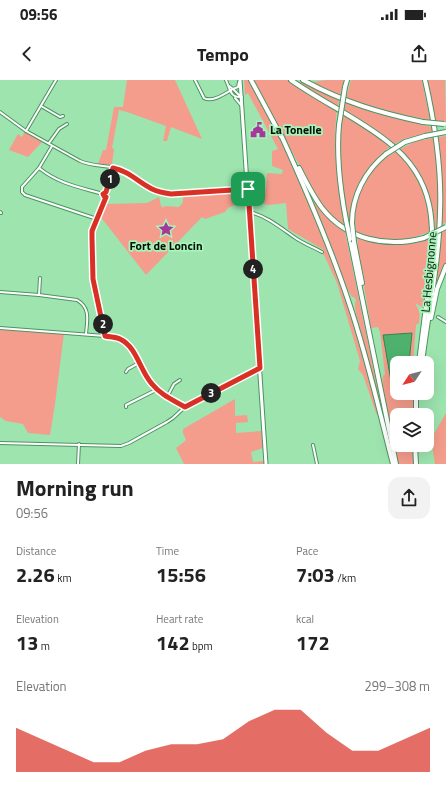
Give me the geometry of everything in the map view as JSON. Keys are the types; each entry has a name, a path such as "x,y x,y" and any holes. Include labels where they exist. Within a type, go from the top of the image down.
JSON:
{"highway":[{"path":"251,80 316,200 341,226 356,235 384,242 406,242 424,238 446,227"},
{"name":"La Hesbignonne","path":"291,80 389,142 406,158 421,179 429,202 433,228 432,258 421,356"},
{"path":"303,80 328,93 382,113 423,122 445,124"},
{"path":"347,80 339,125 338,172 346,220 352,241 396,464"},
{"path":"422,356 426,338 437,255 440,191 435,127 425,80"},
{"path":"352,241 353,209 361,185 370,169 386,154 405,142 446,132"},
{"path":"281,135 324,234 350,304 368,365 393,464"},
{"path":"426,338 438,289 446,266"},
{"path":"415,452 416,464"}],"main road":[{"path":"240,80 266,464"}],"street":[{"path":"26,130 56,80"},
{"path":"195,80 204,98 207,100 211,100 238,87 240,80"},
{"path":"226,80 232,90 242,97"},
{"path":"48,86 52,87"},
{"path":"232,90 233,95 243,109"},
{"path":"233,95 236,97 242,97"},
{"path":"41,106 60,117 63,116"},
{"path":"0,112 52,146 85,163 125,171 152,189 164,193 171,194 248,189"},
{"path":"49,144 59,129 67,124"},
{"path":"52,146 39,168 22,187 22,192 25,195 97,219"},
{"path":"39,168 58,181 103,194 106,197"},
{"path":"105,336 93,279 92,231 108,194 106,192 113,168"},
{"path":"249,212 256,214 286,230 294,238 322,252"},
{"path":"39,295 40,278"},
{"path":"0,292 72,299 82,303 88,314 86,334"},
{"path":"438,317 446,322"},
{"path":"0,328 86,334 119,339 126,342 132,349 148,380 156,390 185,407"},
{"path":"126,372 128,369 139,363"},
{"path":"0,443 121,446 173,418 185,407 260,368"},
{"path":"167,397 174,384 180,380"},
{"path":"126,407 126,405 156,390"},
{"path":"78,464 79,444"},
{"path":"313,445 317,464"}],"shaded area":[{"path":"127,80 175,80 202,139 171,127 167,141 163,141 166,126 119,110 112,148 114,149 112,164 98,164 103,150 106,150 114,107 123,107"},
{"path":"244,80 248,80 270,119 290,160 325,243 354,328 378,415 363,375 358,369 360,361 337,283 324,255 322,254 324,250 288,229 286,203 269,205 260,203 259,191 265,191 267,173 282,174 283,170 272,166 272,151 278,149 248,93 245,95"},
{"path":"253,80 288,80 337,110 335,154 344,226 328,212 316,196"},
{"path":"344,80 340,96 312,82"},
{"path":"351,80 422,80 430,120 379,110 346,98"},
{"path":"427,80 445,80 446,122 436,121"},
{"path":"297,82 304,82 339,100 338,107"},
{"path":"345,102 375,113 422,123 423,125 432,127 433,131 404,139 395,144 344,110"},
{"path":"343,114 391,146 374,162 362,179 354,199 350,222 345,201 341,169"},
{"path":"25,131 42,142 28,157 9,150 18,134 22,137"},
{"path":"446,136 446,222 442,225 443,196 438,137"},
{"path":"433,138 438,194 438,217 437,228 435,229 432,206 425,186 415,167 400,149 416,141"},
{"path":"397,150 413,170 427,197 431,231 403,240 377,239 357,233 354,222 354,212 358,194 367,177 385,156 389,156"},
{"path":"244,191 245,200 228,208 225,212 205,219 202,217 146,275 100,216 104,205 106,204 147,203 159,197 161,206 164,208 164,206 179,207 183,202 185,193"},
{"path":"313,200 327,217 345,232 385,424 356,313 356,300 352,297 345,285"},
{"path":"446,230 446,263 435,292 441,233"},
{"path":"357,238 385,244 404,244 431,238 424,308 415,303 419,310 420,316 419,323 416,325 414,356 410,356 412,333 383,335 390,375 390,400 413,400 413,408 390,408 390,425 382,386 383,376 385,374 380,332 378,327 371,328"},
{"path":"0,330 64,333 50,435 28,433 23,424 6,421 0,417"},
{"path":"412,333 410,356 390,356 390,375 383,335"},
{"path":"235,399 235,416 247,415 248,422 236,423 236,433 261,431 263,448 251,452 253,462 264,461 264,464 184,464 176,448 186,440 183,429"},
{"path":"446,413 446,464 435,464 433,452 434,434"},
{"path":"396,452 413,452 414,464 398,464"}],"place":[{"name":"La Tonelle","path":"258,130"},
{"name":"Fort de Loncin","path":"166,229"}],"route":[{"path":"113,168 125,171 148,187 164,193 171,194 248,189 260,368 185,407 156,390 148,380 132,349 126,342 105,336 93,279 92,231 106,197 103,196 103,194 106,192 113,168"}]}
